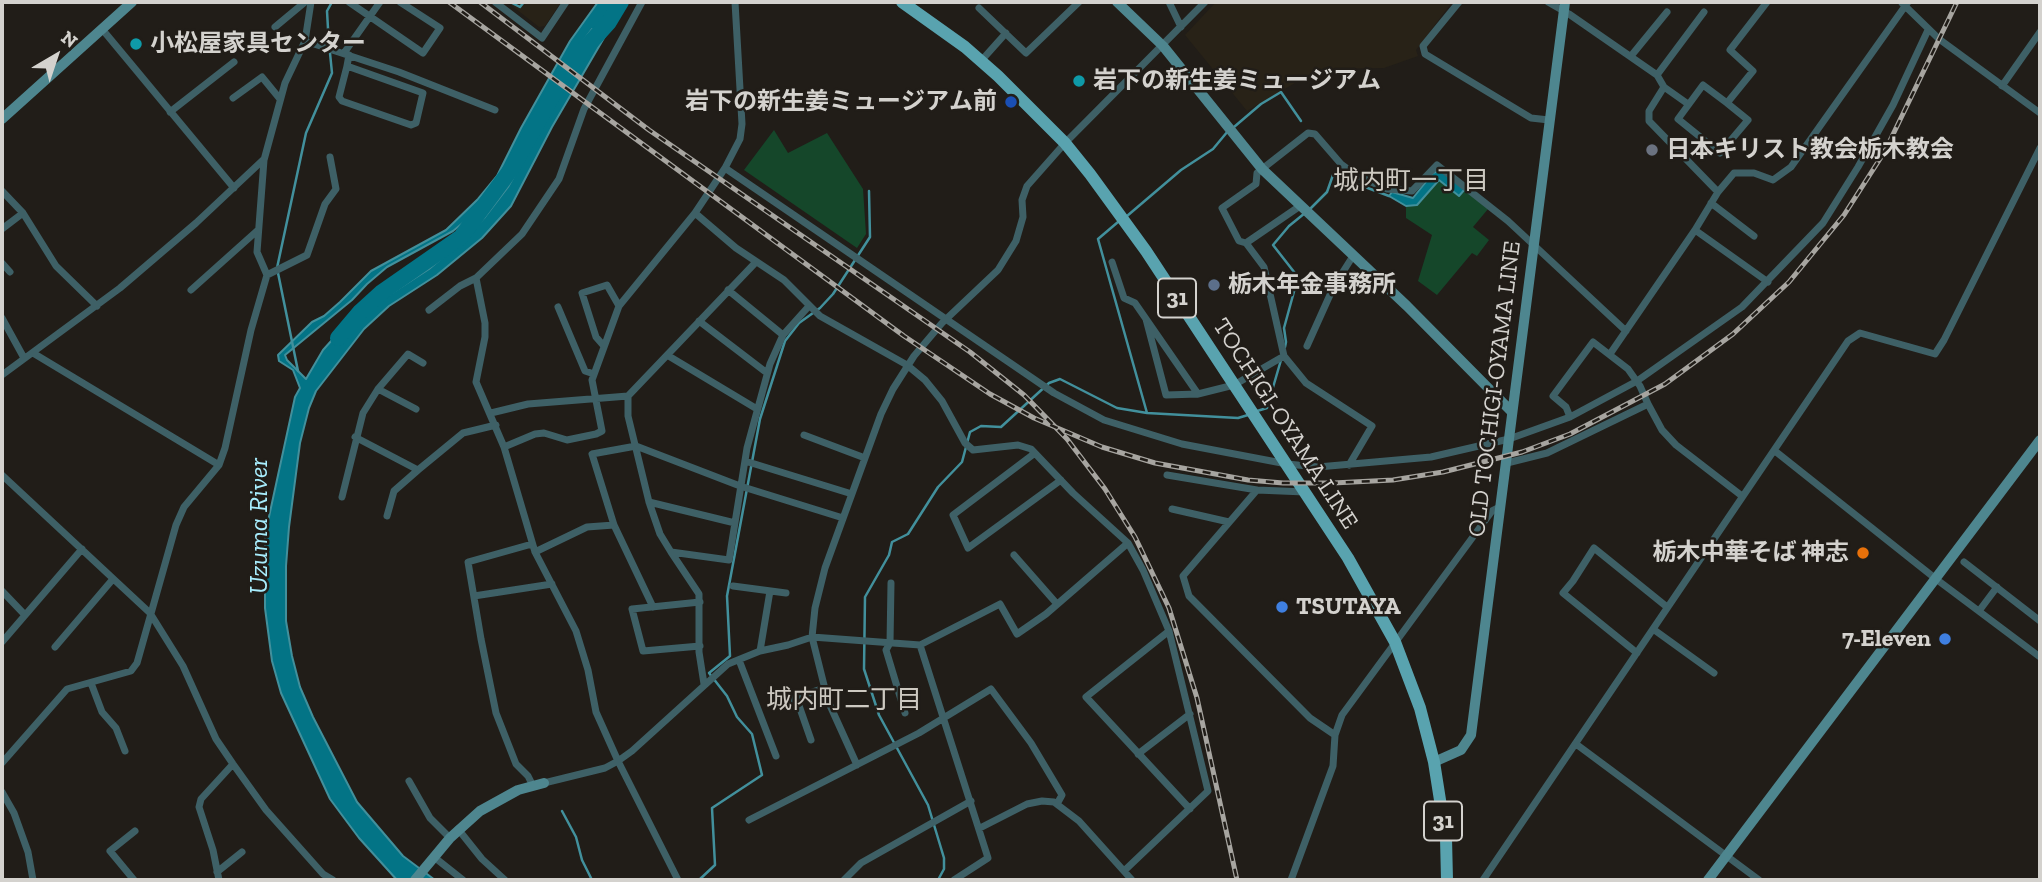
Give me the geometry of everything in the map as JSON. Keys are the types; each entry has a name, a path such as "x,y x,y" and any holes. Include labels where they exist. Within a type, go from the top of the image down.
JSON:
{"main road":[{"name":"TOCHIGI-OYAMA LINE","path":"902,2 981,61 1026,103 1065,144 1114,205 1306,492 1366,588 1395,642 1420,708 1434,762 1446,838 1447,880"}],"street":[{"path":"2,119 132,2"},
{"path":"275,27 305,2"},
{"path":"2,763 67,689 131,671 136,663 180,516 184,507 219,465 267,275 257,252 264,160 280,99 305,41 311,2"},
{"path":"349,2 423,53 440,28 400,2"},
{"path":"347,66 423,93 416,123 411,125 342,101 339,97 347,66 346,54 380,2"},
{"path":"495,2 542,38 566,2"},
{"path":"429,310 460,286 476,278 522,234 559,179 584,109 642,2"},
{"path":"504,447 544,433 567,440 596,435 602,430 592,380 619,306 695,213 725,168 740,139 742,124 735,2"},
{"path":"979,8 1026,53 1079,2"},
{"path":"1118,2 1163,46 1262,169 1513,412"},
{"path":"1169,2 1181,27"},
{"path":"857,765 824,688 811,637 825,568 881,414 907,365 946,320 998,270 1016,241 1023,217 1022,200 1027,186 1205,2"},
{"path":"1459,2 1423,46 1425,54 1531,118 1549,120"},
{"path":"1548,2 1564,7 1657,75 1664,87 1688,104"},
{"path":"1727,103 1753,71 1730,50 1767,2"},
{"path":"1610,354 1718,192 1734,173 1754,173 1773,180 1791,167 1904,3 1928,30 2040,113"},
{"name":"OLD TOCHIGI-OYAMA LINE","path":"1434,762 1461,750 1471,735 1564,7"},
{"path":"1631,57 1667,12"},
{"path":"1657,75 1704,12"},
{"path":"102,29 234,188"},
{"path":"725,168 1054,393 1104,420 1182,444 1287,464 1318,467 1431,457 1509,439 1570,417 1637,381 1714,328 1768,282 1823,223 1893,105 1928,30"},
{"path":"2002,86 2040,32"},
{"path":"981,61 1006,33"},
{"path":"305,41 495,110"},
{"path":"170,112 234,62"},
{"path":"233,98 261,77 280,99"},
{"path":"1703,85 1727,103 1748,120 1720,153 1678,119 1703,85"},
{"path":"1664,87 1649,111 1649,121 1718,192"},
{"path":"1349,465 1372,426 1306,383 1284,356 1264,267 1246,243 1238,241 1222,208 1256,184 1257,173 1308,133 1315,134 1341,164 1356,175 1387,189 1412,191 1437,165 1535,244 1626,331"},
{"path":"1483,880 1848,341 1860,333 1935,355 2040,148"},
{"path":"267,275 307,255 326,204 337,189 330,157"},
{"path":"2,375 97,306 264,160"},
{"path":"2,191 23,213 56,266 97,306"},
{"path":"1711,203 1754,236"},
{"path":"1246,243 1300,206"},
{"path":"2,229 23,213"},
{"path":"695,213 755,262 784,280 820,316 907,365 942,401 965,443 973,450 1018,445 1031,449 1128,543 1143,569 1169,631 1208,791 1124,871"},
{"path":"191,290 259,230"},
{"path":"1695,230 1768,282"},
{"path":"1307,346 1334,286 1353,256"},
{"path":"704,684 699,594 660,534 649,502 628,416 628,396 755,262"},
{"path":"1112,262 1124,298 1135,303 1198,394"},
{"path":"2,263 10,272"},
{"path":"476,278 485,323 485,337 476,382 504,447 533,548 576,631 588,670 596,712 678,880"},
{"path":"603,345 596,337 582,293 607,285 619,306"},
{"path":"728,290 783,335"},
{"path":"671,552 729,559 745,461 768,373 783,335 809,306"},
{"path":"558,307 585,371 594,374"},
{"path":"2,318 24,358"},
{"path":"1146,319 1166,396 1198,394 1234,384 1284,356"},
{"path":"699,321 768,373"},
{"path":"1570,417 1566,407 1553,396 1593,342 1628,369 1662,430 1676,445 1742,496"},
{"path":"33,353 219,465"},
{"path":"342,498 355,437 363,414 378,389 408,354 423,363"},
{"path":"667,355 757,409"},
{"path":"378,389 416,409"},
{"path":"491,413 528,404 628,396"},
{"path":"1507,463 1547,453 1648,404"},
{"path":"387,516 394,491 418,470 463,433 496,425"},
{"path":"804,435 865,458"},
{"path":"355,437 418,470"},
{"path":"1708,880 1728,857 2040,440"},
{"path":"653,607 614,525 592,454 636,446 740,486 843,518"},
{"path":"1774,451 1936,579 2039,652"},
{"path":"1035,453 953,515 968,548 1060,480"},
{"path":"745,461 852,494"},
{"path":"2,475 150,612 183,666 216,739 233,764 266,810 323,874 333,880"},
{"path":"1167,475 1257,490 1306,492"},
{"path":"1257,490 1183,576 1189,596 1310,718 1335,735"},
{"path":"649,502 735,523"},
{"path":"1291,880 1332,766 1335,735 1342,715 1492,512 1501,507"},
{"path":"1172,509 1229,522"},
{"path":"538,784 516,764 496,713 468,562 533,548 587,527 614,525"},
{"path":"415,880 454,834 498,800 538,784 605,768 618,761 728,664 760,651 811,637 920,645 1000,604 1017,634 1057,604 1128,543"},
{"path":"1637,653 1563,593 1594,548 1667,607"},
{"path":"2,642 82,549"},
{"path":"1014,555 1057,604"},
{"path":"1964,562 2040,621"},
{"path":"55,647 113,579"},
{"path":"891,583 890,643 886,650 905,713"},
{"path":"474,596 552,584"},
{"path":"733,586 786,593"},
{"path":"1979,611 1997,587"},
{"path":"2,591 25,615"},
{"path":"760,651 770,591"},
{"path":"700,602 632,609 643,651 700,646"},
{"path":"1653,629 1714,673"},
{"path":"1169,631 1086,697 1190,809"},
{"path":"920,645 988,858 954,880"},
{"path":"739,660 776,756"},
{"path":"91,683 102,712 116,728 125,751"},
{"path":"786,701 824,688"},
{"path":"749,820 943,719 991,689 1031,743 1062,795 1057,804"},
{"path":"796,697 811,740"},
{"path":"1138,754 1190,713"},
{"path":"1576,744 1759,880"},
{"path":"218,876 200,807 201,799 233,764"},
{"path":"409,781 430,818 454,834 505,880"},
{"path":"2,792 14,813 28,852 33,880"},
{"path":"980,828 1027,804 1042,801 1057,804 1079,821 1132,880"},
{"path":"844,880 861,863 971,802"},
{"path":"134,880 110,851 135,831"},
{"path":"218,876 242,852"},
{"path":"432,859 463,880"}],"shaded area":[{"path":"507,2 561,2 545,26 539,27"},
{"path":"1216,2 1452,2 1416,50 1418,56 1384,68 1319,69 1247,111 1185,35"}],"green space":[{"path":"774,130 788,153 827,133 863,189 866,234 857,248 744,170"},
{"path":"1440,180 1459,195 1465,189 1488,209 1473,227 1489,240 1477,256 1472,253 1437,295 1418,281 1432,235 1406,218 1406,206 1417,205"}],"water":[{"path":"598,2 625,2 552,127 511,206 482,238 437,275 389,306 364,329 316,391 300,443 286,566 286,621 292,656 300,687 313,717 357,802 403,856 435,880 397,880 359,838 330,799 281,693 272,661 265,608 265,535 295,397 300,388 293,370 279,361 278,355 312,322 340,302 371,271 446,230 478,199 497,176 570,41","holes":["592,29 582,55 508,187 485,217 429,269 366,310 341,330 323,350 306,379 285,355 352,300 387,267 453,231 480,209 510,169 537,114"]},
{"path":"1438,171 1465,189 1459,196 1439,180 1417,205 1406,206 1389,196 1392,192 1413,198 1433,173"}],"waterway":[{"path":"329,46 327,11 332,2"},
{"path":"510,2 520,7 524,2"},
{"name":"Uzuma River","path":"338,338 382,292 461,237 512,168 569,66 609,22 621,2"},
{"path":"298,371 277,268 306,133 332,73 330,53"},
{"path":"1234,127 1261,104 1281,92 1301,121"},
{"path":"1127,216 1181,170 1213,149 1228,131"},
{"path":"1310,209 1327,192 1333,175 1389,196"},
{"path":"699,880 715,865 712,808 762,775 752,734 737,717 727,696 709,673 730,656 727,596 760,419 785,341 799,323 820,308 833,294 870,237 869,191"},
{"path":"1285,347 1284,328 1298,277 1273,245 1289,226 1305,213"},
{"path":"1118,222 1098,239 1147,413"},
{"path":"1257,411 1267,408 1281,360"},
{"path":"938,880 944,869 944,858 928,805 879,715 864,669 865,597 889,555 892,542 908,534 938,487 962,462 970,432 981,426 1001,427 1049,383 1060,379 1117,408 1147,413 1238,418 1248,415"},
{"path":"562,811 576,837 582,860 592,880"}],"railway":[{"path":"449,2 904,336 990,394 1034,418 1102,447 1155,463 1248,480 1283,483 1393,480 1443,472 1522,452 1570,434 1665,384 1733,334 1789,282 1844,215 1885,151 1957,2"},
{"path":"480,2 649,130 970,352 1024,395 1067,439 1105,489 1135,537 1169,608 1197,698 1237,880"}],"place":[{"name":"小松屋家具センター","path":"136,44"},
{"name":"岩下の新生姜ミュージアム","path":"1079,81"},
{"name":"岩下の新生姜ミュージアム前","path":"1011,102"},
{"name":"日本キリスト教会栃木教会","path":"1652,150"},
{"name":"栃木年金事務所","path":"1214,285"},
{"name":"栃木中華そば 神志","path":"1863,553"},
{"name":"TSUTAYA","path":"1282,607"},
{"name":"7-Eleven","path":"1945,639"}],"district":[{"name":"城内町一丁目","path":"1411,182"},
{"name":"城内町二丁目","path":"844,701"}]}
